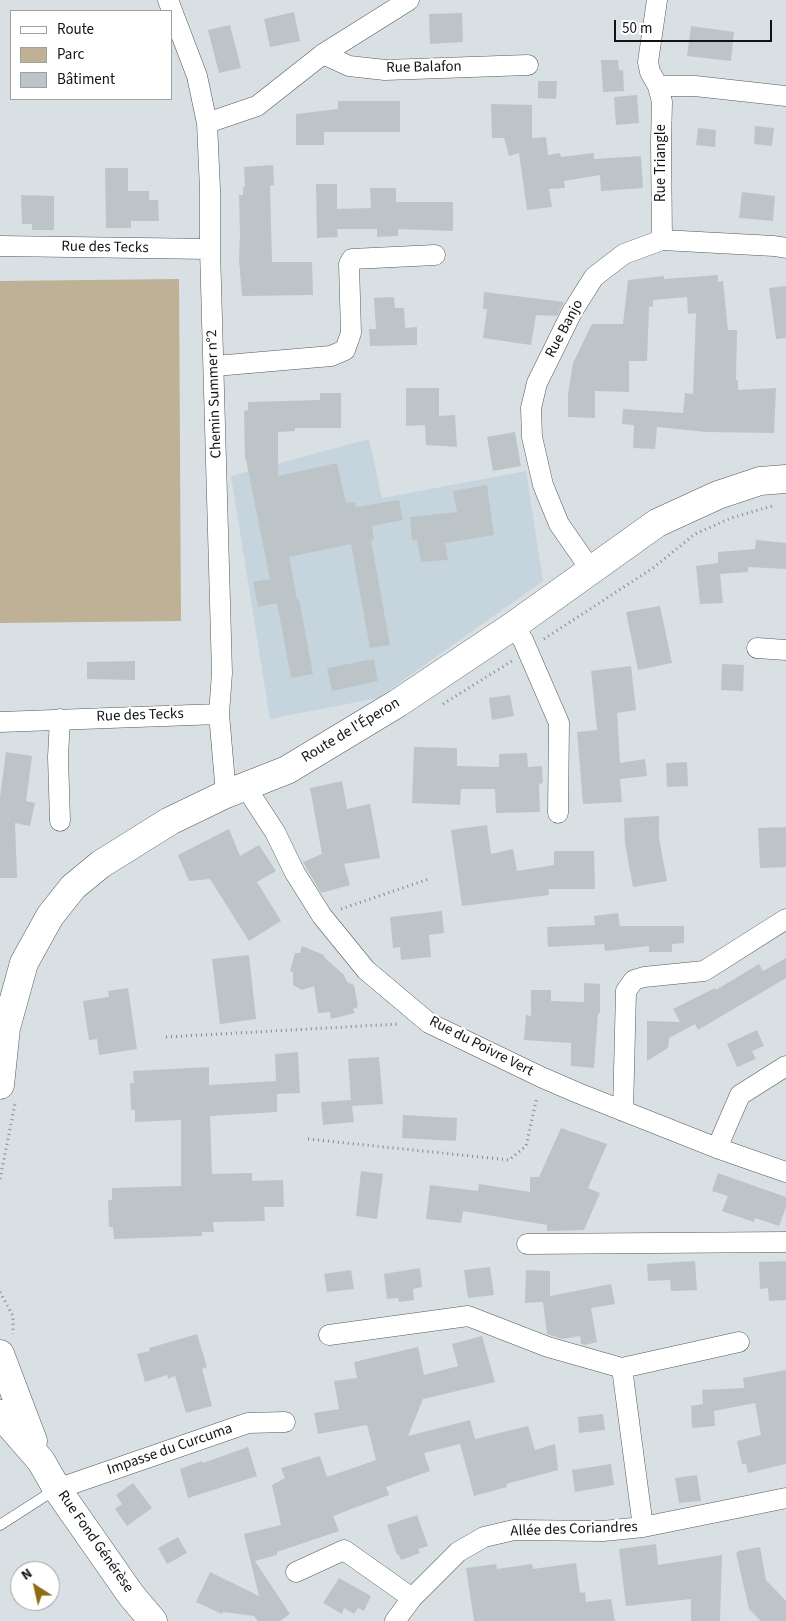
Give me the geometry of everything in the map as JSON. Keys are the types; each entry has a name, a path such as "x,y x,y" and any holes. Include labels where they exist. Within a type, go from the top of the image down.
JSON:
{"main road":[{"name":"Route de l'Éperon","path":"8,1093 2,1063 6,1028 24,963 50,916 73,887 101,864 170,821 236,790 287,770 398,703 513,626 657,523 718,495 760,481 786,479"},
{"name":"Rue Fond Générèse","path":"0,1354 41,1461 57,1489 148,1619"},
{"name":"Rue Fond Générèse","path":"0,1414 41,1461"}],"street":[{"path":"207,123 257,106 323,54 409,0"},
{"name":"Rue Triangle","path":"657,0 648,62 650,72 658,86 662,102 662,240"},
{"name":"Chemin Summer n°2","path":"172,11 196,76 207,123 222,663 220,714 236,790"},
{"name":"Rue Balafon","path":"323,54 349,66 386,70 528,65"},
{"path":"658,86 695,86 786,96"},
{"name":"Rue Banjo","path":"591,570 559,524 543,485 532,437 531,408 536,383 572,312 594,277 624,254 662,240 786,248"},
{"name":"Rue des Tecks","path":"0,246 210,249"},
{"path":"214,366 331,356 345,350 351,333 349,264 352,259 435,255"},
{"path":"513,626 525,645 559,723 558,814"},
{"path":"757,648 786,650"},
{"name":"Rue des Tecks","path":"0,722 220,714"},
{"path":"60,719 58,758 60,821"},
{"name":"Rue du Poivre Vert","path":"236,790 275,832 295,873 322,916 366,970 429,1023 541,1077 717,1148 786,1172"},
{"path":"623,1111 626,991 634,980 644,977 704,971 786,919"},
{"path":"717,1148 740,1096 786,1066"},
{"path":"527,1244 786,1242"},
{"path":"329,1335 468,1316 548,1348 622,1368 738,1342"},
{"path":"622,1368 643,1527"},
{"name":"Impasse du Curcuma","path":"57,1489 248,1423 285,1422"},
{"name":"Allée des Coriandres","path":"395,1621 412,1598 458,1552 484,1538 514,1530 603,1531 643,1527 786,1498"},
{"path":"296,1572 344,1550 412,1598"}],"lane":[{"path":"0,1525 57,1489"}],"path":[{"path":"539,642 653,568 695,534 731,518 776,506"},
{"path":"322,916 428,879"},
{"path":"166,1037 429,1023"},
{"path":"308,1139 509,1160 526,1146 541,1077"},
{"path":"0,1179 8,1093"}],"shaded area":[{"path":"369,439 382,498 526,471 543,581 378,698 270,719 231,476"}],"green space":[{"path":"179,279 181,621 0,623 0,281"}],"building":[{"path":"294,12 300,41 270,47 264,19"},
{"path":"462,13 463,42 430,44 429,14"},
{"path":"230,25 241,68 219,73 208,30"},
{"path":"691,26 734,32 731,61 687,56"},
{"path":"601,60 618,60 619,70 623,70 624,91 603,92"},
{"path":"538,81 557,81 556,99 538,98"},
{"path":"637,95 639,123 616,125 614,97"},
{"path":"338,101 400,101 400,132 324,132 324,145 296,145 296,114 338,109"},
{"path":"491,104 532,105 532,138 546,137 548,155 560,153 561,157 594,153 594,159 641,156 643,188 601,191 600,175 564,181 565,188 549,189 552,207 527,210 519,153 509,156 504,138 492,138"},
{"path":"755,126 774,128 772,146 754,144"},
{"path":"698,128 716,130 715,147 696,145"},
{"path":"273,165 274,185 270,186 272,262 312,262 313,295 242,296 239,260 239,195 243,195 243,187 245,187 244,167"},
{"path":"105,168 128,168 128,191 149,191 149,200 158,200 159,221 131,221 131,228 106,228"},
{"path":"316,184 337,184 337,209 371,208 370,188 396,188 396,202 453,202 453,231 398,229 398,236 377,237 377,229 337,229 338,237 317,238"},
{"path":"742,192 775,196 773,221 739,218"},
{"path":"21,195 54,196 54,230 32,230 32,224 22,224"},
{"path":"718,275 718,282 723,281 728,330 737,330 736,380 738,380 738,390 776,388 774,433 706,432 657,427 655,449 633,448 634,425 622,424 623,409 683,413 685,393 693,394 696,313 688,314 687,297 653,300 653,307 649,306 647,361 629,361 629,392 595,391 595,418 568,417 568,394 573,363 592,324 623,324 628,280 664,276 664,279"},
{"path":"786,286 786,338 776,339 769,288"},
{"path":"484,292 564,302 557,316 536,315 531,345 483,338 487,309 483,309"},
{"path":"394,297 395,308 404,308 405,328 417,327 417,345 370,346 369,329 376,329 374,298"},
{"path":"406,388 439,388 439,416 455,415 457,447 426,445 425,425 406,426"},
{"path":"320,393 341,393 341,428 295,428 295,431 278,432 278,476 337,463 346,503 355,502 356,507 399,500 403,520 372,526 374,539 371,540 390,645 370,648 351,544 289,557 313,674 291,678 277,603 258,607 253,582 270,579 245,460 244,411 248,410 248,402 320,400"},
{"path":"515,432 521,466 493,471 487,437"},
{"path":"487,485 494,535 445,543 448,560 421,562 417,540 412,541 410,517 457,512 453,491"},
{"path":"756,540 786,543 786,569 748,567 748,572 720,574 723,603 700,604 696,566 718,563 718,552 755,549"},
{"path":"660,606 672,663 638,670 626,612"},
{"path":"374,659 378,681 332,691 327,668"},
{"path":"135,661 135,680 87,679 87,662"},
{"path":"722,664 744,665 743,691 721,690"},
{"path":"631,666 636,710 617,713 620,763 645,759 647,776 620,779 622,802 583,804 577,732 597,730 591,671"},
{"path":"510,695 514,716 492,720 489,698"},
{"path":"414,747 457,748 457,766 499,767 499,754 527,753 528,767 542,766 543,783 539,784 540,812 496,813 495,789 461,789 460,805 412,803"},
{"path":"6,752 32,756 26,801 35,803 30,826 15,823 17,878 0,878 0,797"},
{"path":"687,762 688,786 667,787 666,763"},
{"path":"342,781 347,809 370,804 380,858 344,864 350,885 321,893 303,862 322,854 310,788"},
{"path":"659,816 659,838 667,881 633,887 625,844 624,818"},
{"path":"487,825 491,854 513,849 517,871 554,865 554,851 594,851 595,889 548,889 549,895 462,906 451,830"},
{"path":"786,827 786,867 760,868 758,828"},
{"path":"229,829 240,856 259,845 276,871 257,882 281,921 249,941 210,879 189,881 178,855"},
{"path":"442,911 444,933 429,935 431,957 401,960 400,947 393,948 390,917"},
{"path":"618,913 620,926 684,926 684,943 672,944 672,952 649,952 649,946 605,951 604,944 548,947 547,927 595,925 594,916"},
{"path":"302,946 324,955 344,975 347,982 354,985 358,1007 353,1009 355,1013 331,1019 330,1012 318,1013 314,986 302,990 293,985 293,972 290,971 295,953 300,953"},
{"path":"249,955 256,1019 220,1024 212,959"},
{"path":"786,958 786,978 698,1030 695,1024 669,1038 668,1048 647,1061 647,1021 680,1022 673,1009 715,988 716,990 759,964 763,971"},
{"path":"584,983 600,984 600,1013 598,1013 594,1068 571,1066 571,1043 524,1040 526,1015 531,1016 531,990 551,990 551,1001 584,1002"},
{"path":"128,988 137,1049 99,1055 97,1039 89,1040 83,1001 109,997 108,991"},
{"path":"757,1030 764,1046 752,1051 756,1059 737,1067 727,1044"},
{"path":"298,1052 300,1093 277,1094 277,1112 210,1116 212,1174 252,1173 252,1181 283,1180 284,1207 264,1207 265,1221 213,1222 214,1232 202,1232 202,1236 114,1239 113,1227 109,1227 108,1200 112,1200 112,1188 181,1186 181,1120 135,1122 135,1110 131,1110 130,1083 134,1083 133,1071 209,1067 209,1085 276,1081 275,1054"},
{"path":"379,1057 383,1104 352,1106 354,1122 323,1125 321,1102 351,1100 348,1059"},
{"path":"403,1115 457,1118 456,1141 402,1138"},
{"path":"561,1128 607,1144 588,1188 600,1193 584,1230 547,1231 547,1225 463,1211 461,1223 426,1219 430,1185 478,1191 479,1184 530,1192 530,1177 539,1177"},
{"path":"361,1171 383,1174 377,1219 356,1216"},
{"path":"718,1173 786,1197 786,1207 779,1226 755,1218 754,1222 722,1211 728,1196 712,1191"},
{"path":"695,1261 697,1290 671,1291 670,1280 648,1281 647,1264"},
{"path":"786,1261 786,1300 769,1301 768,1288 760,1289 759,1262"},
{"path":"490,1267 494,1295 468,1298 464,1270"},
{"path":"420,1268 422,1287 413,1289 414,1300 399,1302 398,1298 387,1299 384,1274"},
{"path":"351,1270 354,1289 327,1292 324,1274"},
{"path":"526,1270 550,1271 550,1296 611,1284 615,1304 591,1308 597,1342 585,1345 581,1344 580,1336 562,1339 547,1334 543,1302 525,1303"},
{"path":"197,1334 207,1367 202,1369 212,1406 186,1413 175,1376 168,1379 167,1375 145,1382 137,1354 150,1351 149,1348"},
{"path":"482,1336 495,1382 423,1399 408,1436 470,1420 475,1439 528,1426 535,1450 555,1444 558,1470 506,1484 507,1487 474,1496 460,1444 424,1453 430,1471 386,1487 389,1495 333,1516 339,1531 277,1552 277,1555 255,1561 290,1614 280,1621 258,1621 254,1616 223,1612 222,1614 196,1602 210,1572 259,1596 244,1534 281,1525 272,1485 285,1478 281,1468 320,1456 327,1477 376,1460 367,1425 318,1434 314,1413 339,1409 334,1381 357,1378 354,1362 418,1347 424,1375 458,1366 452,1344"},
{"path":"786,1370 786,1464 748,1473 746,1464 742,1464 737,1441 761,1435 755,1403 714,1411 715,1426 692,1428 691,1406 703,1404 702,1390 744,1388 743,1378"},
{"path":"603,1414 605,1430 579,1433 578,1417"},
{"path":"248,1447 257,1476 188,1498 180,1469"},
{"path":"611,1464 614,1485 575,1492 572,1470"},
{"path":"697,1475 701,1501 679,1503 675,1478"},
{"path":"133,1483 152,1508 127,1526 115,1509 122,1504 116,1495"},
{"path":"417,1515 428,1546 418,1549 420,1553 401,1560 399,1555 397,1555 387,1525"},
{"path":"178,1537 187,1553 167,1564 158,1548"},
{"path":"656,1544 658,1565 722,1555 720,1621 691,1621 691,1599 626,1606 619,1549"},
{"path":"760,1547 766,1580 786,1601 786,1621 761,1621 749,1609 736,1553"},
{"path":"576,1563 580,1593 585,1592 586,1602 611,1599 615,1621 474,1621 466,1568 496,1564 497,1569 532,1564 533,1569"},
{"path":"339,1578 371,1596 364,1611 358,1608 354,1614 344,1608 342,1614 323,1603"}]}
